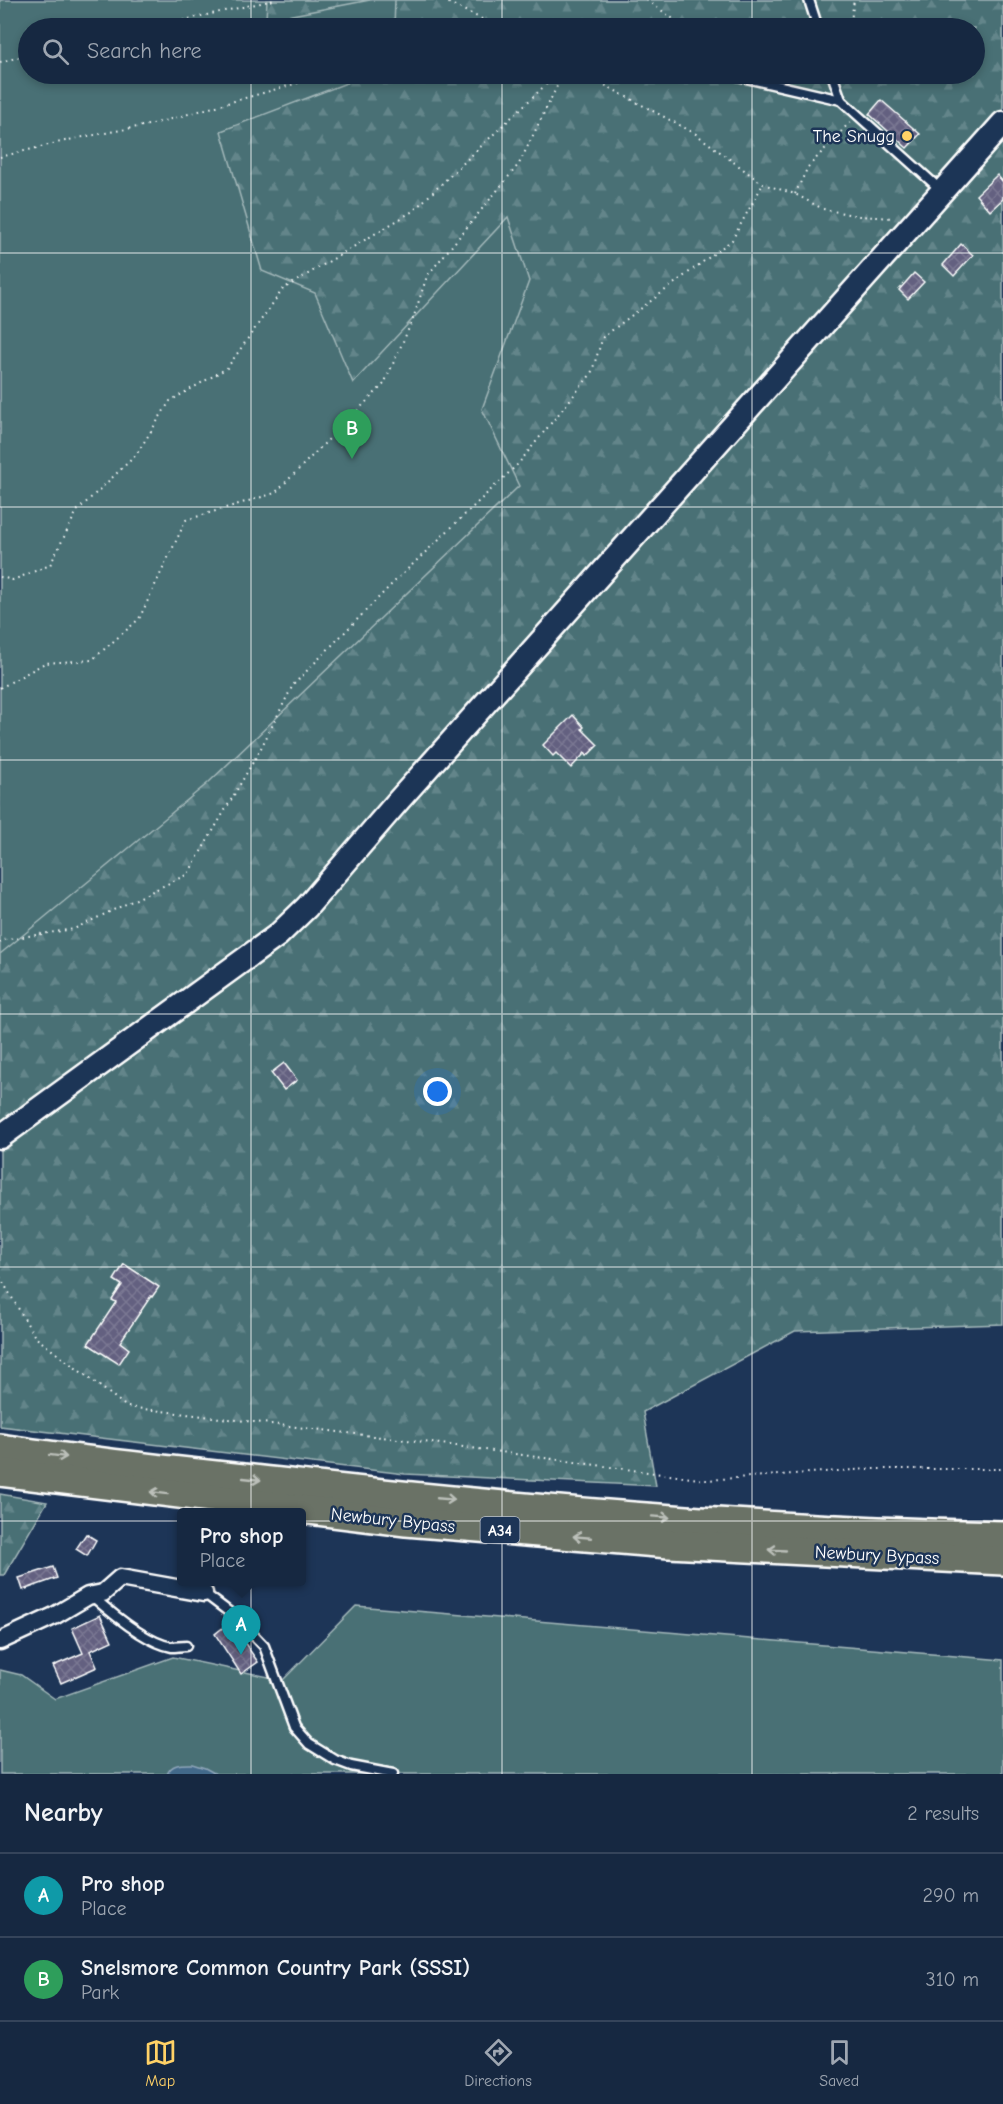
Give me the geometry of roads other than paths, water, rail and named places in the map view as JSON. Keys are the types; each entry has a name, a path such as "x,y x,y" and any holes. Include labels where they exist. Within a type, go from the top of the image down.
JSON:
{"highway":[{"name":"Newbury Bypass","path":"0,1448 195,1473 528,1507 830,1528 1003,1535"},
{"name":"Newbury Bypass","path":"0,1473 290,1508"},
{"name":"Newbury Bypass","path":"306,1510 406,1522 669,1544 1003,1561"}],"main road":[{"path":"0,1137 278,935 307,907 399,800 1003,123"}],"street":[{"path":"0,1641 91,1596 103,1593 120,1578 204,1593"}],"lane":[{"path":"809,0 815,18"},
{"path":"772,84 841,100"},
{"path":"835,84 841,100 942,192"},
{"path":"204,1593 237,1618 264,1646 294,1727 309,1744 335,1760 351,1766 393,1774"},
{"path":"91,1596 128,1626 146,1636 171,1647 186,1646"}],"water":[{"path":"192,1764 216,1774 167,1774 174,1766"}],"place":[{"name":"The Snugg","path":"907,136"},
{"name":"Snelsmore Common Country Park (SSSI)","path":"352,459"},
{"name":"Pro shop","path":"241,1655"}]}
